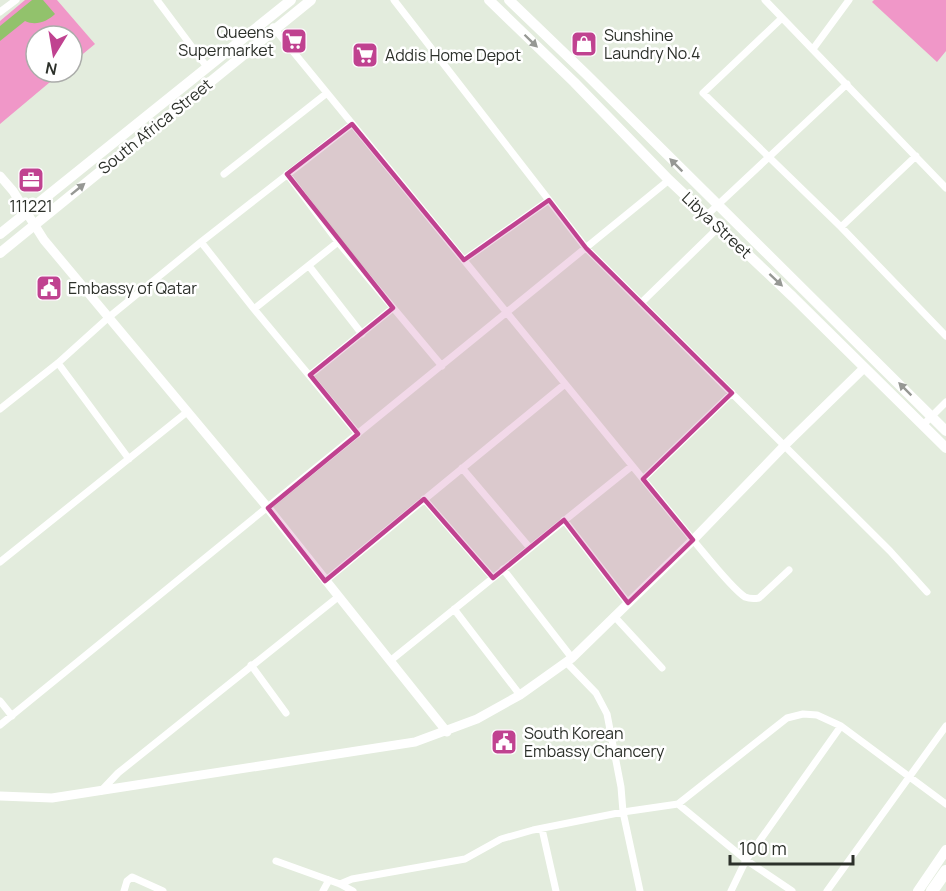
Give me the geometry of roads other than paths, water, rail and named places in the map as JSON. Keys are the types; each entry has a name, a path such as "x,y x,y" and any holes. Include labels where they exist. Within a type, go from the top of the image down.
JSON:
{"highway":[{"path":"932,891 946,871"}],"main road":[{"name":"South Africa Street","path":"0,234 291,0"},
{"name":"South Africa Street","path":"0,253 310,0"},
{"name":"Libya Street","path":"489,0 574,82 669,180 794,297 946,448"},
{"name":"Libya Street","path":"509,0 946,431"},
{"path":"918,891 946,850"}],"street":[{"path":"0,12 16,0"},
{"path":"157,0 207,68"},
{"path":"394,0 586,248 890,551 927,592"},
{"path":"765,0 946,188"},
{"path":"813,49 849,0"},
{"path":"782,18 703,93 841,227 946,336"},
{"path":"267,19 632,466 736,589 745,597 759,598 789,570"},
{"path":"707,215 847,84"},
{"path":"224,174 327,93"},
{"path":"0,409 201,242 352,124"},
{"path":"841,227 916,156"},
{"path":"287,174 338,242 442,366"},
{"path":"0,176 44,240 268,508 447,732"},
{"path":"0,726 669,180"},
{"path":"464,260 549,200"},
{"path":"642,303 719,227"},
{"path":"201,242 358,434"},
{"path":"254,309 338,242"},
{"path":"309,266 362,334"},
{"path":"310,375 393,308"},
{"path":"58,363 129,459"},
{"path":"0,796 52,798 415,742 477,719 520,695 569,660 693,540 864,368"},
{"path":"325,581 565,384"},
{"path":"643,479 732,393"},
{"path":"923,425 946,402"},
{"path":"0,562 187,412"},
{"path":"390,661 632,466"},
{"path":"462,468 530,548"},
{"path":"424,499 493,578"},
{"path":"564,520 628,603"},
{"path":"503,569 569,660 596,693 607,714 621,787 623,812 640,891"},
{"path":"101,791 118,773 338,597"},
{"path":"454,609 520,695"},
{"path":"614,616 662,668"},
{"path":"251,665 286,713"},
{"path":"0,701 12,716"},
{"path":"340,884 352,879 465,859 501,839 542,829 623,812 678,804 787,718 803,714 817,715 841,726 946,804"},
{"path":"731,891 746,860 841,726"},
{"path":"827,891 946,726"},
{"path":"678,804 746,860 792,891"},
{"path":"542,829 556,891"},
{"path":"276,861 340,884 353,891"},
{"path":"124,891 127,881 132,877 163,891"},
{"path":"323,891 329,880"}],"place":[{"name":"Queens Supermarket","path":"294,41"},
{"name":"Sunshine Laundry No.4","path":"584,44"},
{"name":"Addis Home Depot","path":"365,55"},
{"name":"111221","path":"31,180"},
{"name":"Embassy of Qatar","path":"49,288"},
{"name":"South Korean Embassy Chancery","path":"504,742"}]}
